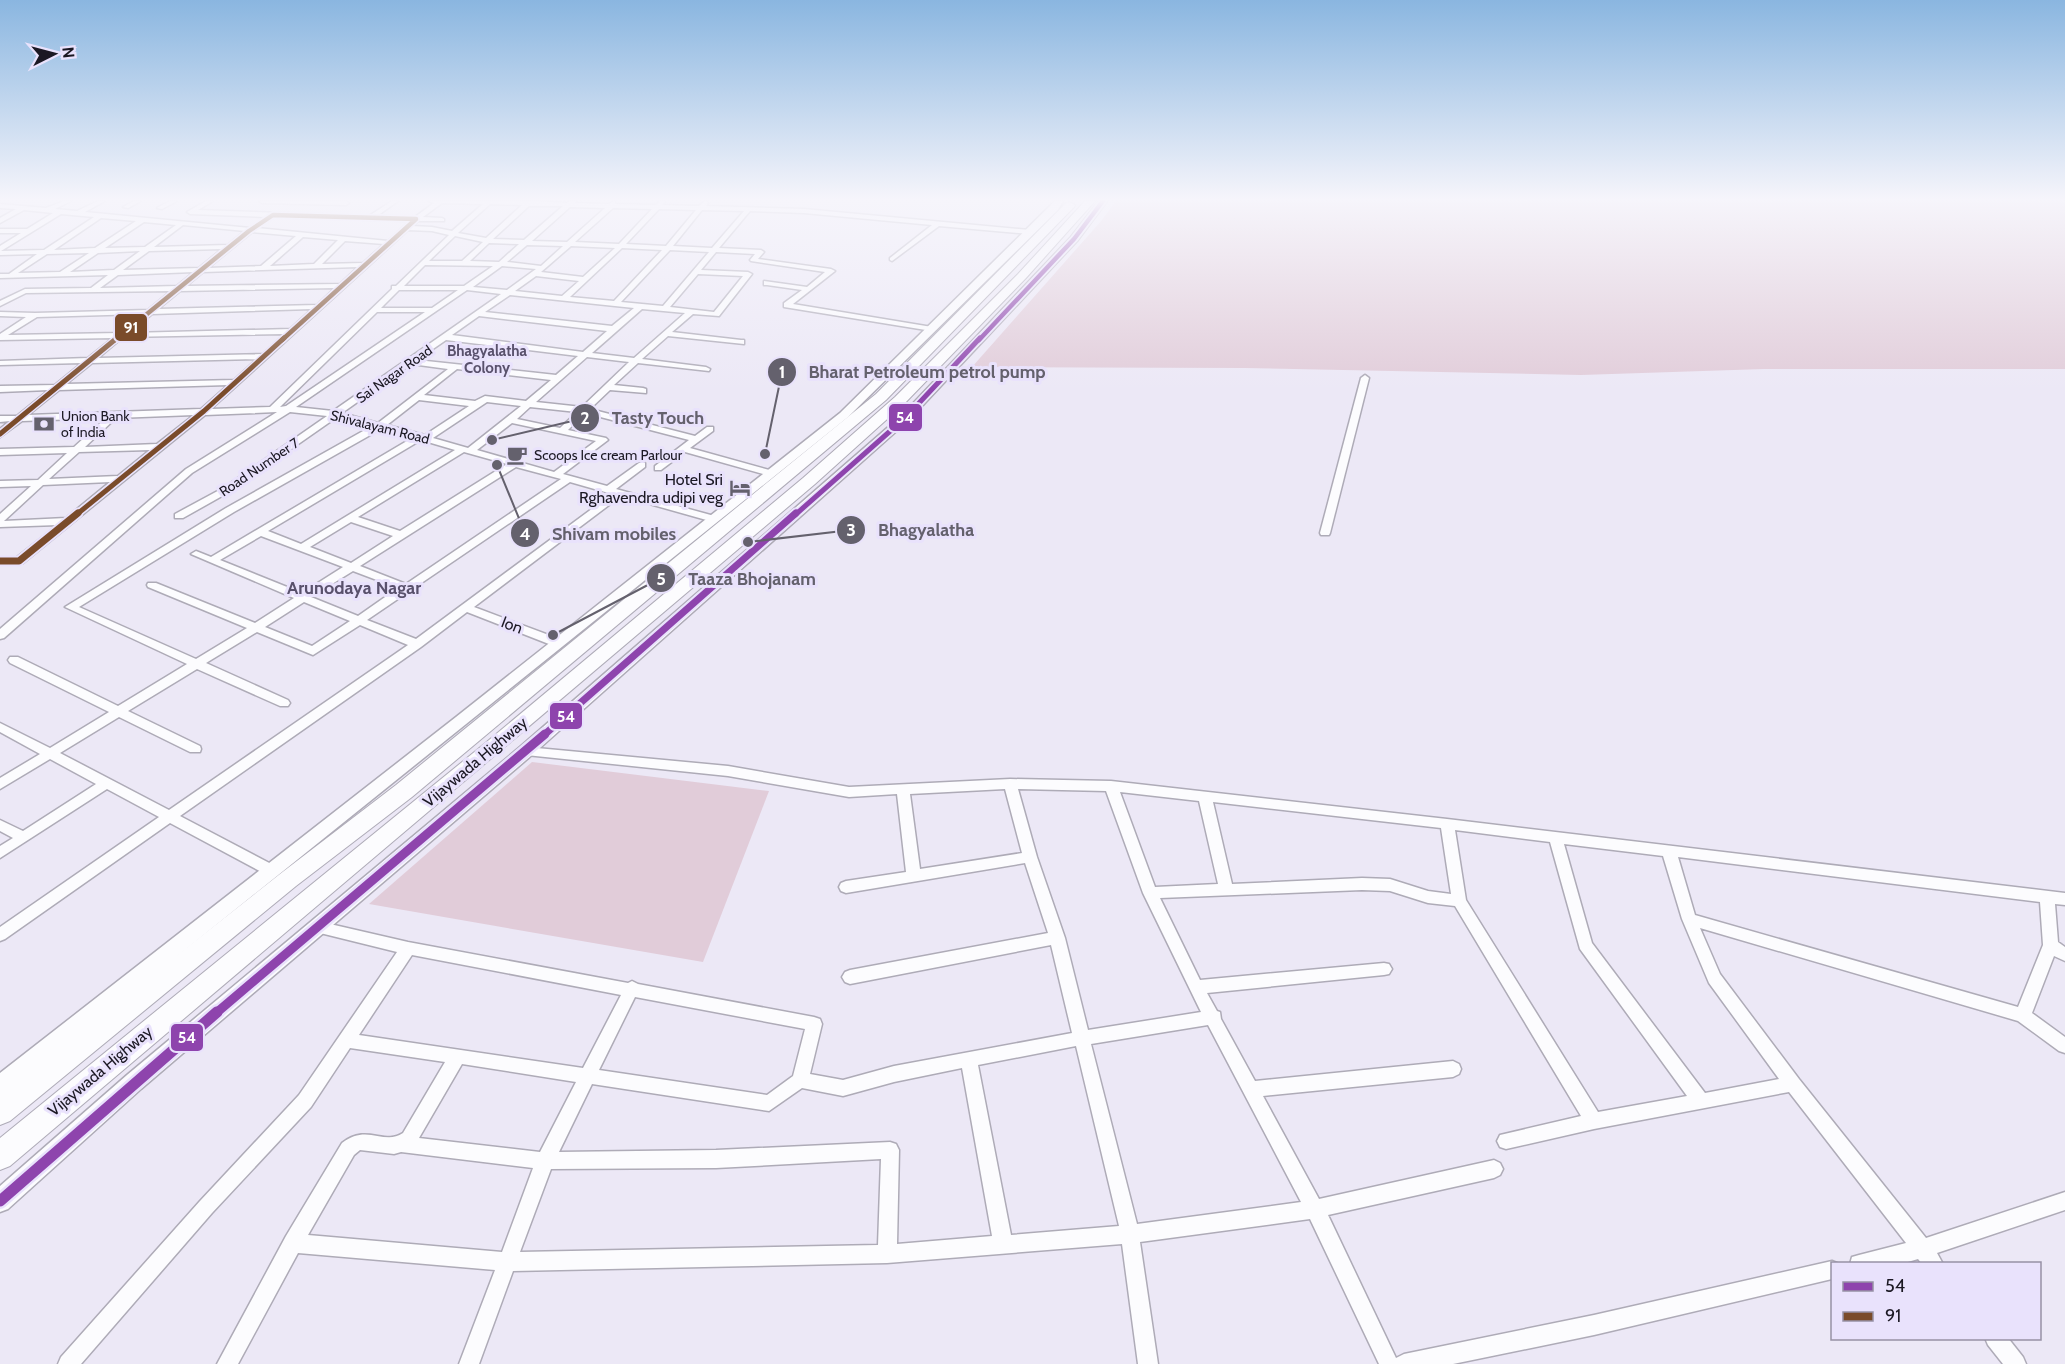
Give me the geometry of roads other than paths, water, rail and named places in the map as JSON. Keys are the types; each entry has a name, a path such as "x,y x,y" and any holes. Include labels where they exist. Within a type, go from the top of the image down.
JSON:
{"highway":[{"name":"Vijaywada Highway","path":"0,1112 288,880 404,791 881,397 1011,265"},
{"name":"Vijaywada Highway","path":"0,1156 490,750 809,481 900,400 1032,265"},
{"path":"137,1002 164,1019"}],"street":[{"path":"0,282 27,265"},
{"path":"35,291 75,265"},
{"path":"91,291 127,265"},
{"path":"0,434 208,265"},
{"path":"263,268 267,265"},
{"path":"0,276 365,265"},
{"path":"0,561 19,561 121,479 204,411 365,265"},
{"path":"272,410 395,288 423,265"},
{"path":"0,635 189,471 288,409 500,265"},
{"path":"508,265 543,268"},
{"name":"Sai Nagar Road","path":"337,414 547,265"},
{"path":"564,298 601,265"},
{"path":"616,303 652,265"},
{"path":"664,308 704,265"},
{"path":"786,265 831,271 787,305 932,329"},
{"path":"0,1086 844,415 997,265"},
{"path":"0,1201 134,1082 526,751 905,418 1050,265"},
{"path":"395,288 465,288 716,314 748,274 698,272"},
{"path":"535,274 585,279"},
{"path":"767,283 809,289"},
{"path":"0,304 22,292 35,291 343,286"},
{"path":"303,547 468,449 510,420 640,306"},
{"path":"0,314 319,307"},
{"path":"373,310 431,310"},
{"path":"563,430 636,360 692,311"},
{"path":"478,314 614,329"},
{"path":"0,337 36,315"},
{"path":"0,337 293,331"},
{"path":"667,333 741,342"},
{"path":"445,337 706,369"},
{"path":"0,363 265,356"},
{"path":"411,362 558,378"},
{"path":"284,703 71,607 230,510 381,425 454,368"},
{"path":"1326,533 1365,378"},
{"path":"0,389 236,382"},
{"path":"607,387 643,391"},
{"path":"417,397 477,404"},
{"path":"213,560 485,399 583,410 696,439"},
{"name":"Shivalayam Road","path":"0,419 288,409 337,414 714,519"},
{"name":"Road Number 7","path":"179,516 228,489 337,414"},
{"path":"0,519 113,416"},
{"path":"510,420 603,440 557,474"},
{"path":"658,468 710,429"},
{"path":"0,452 160,447"},
{"path":"684,449 770,473"},
{"path":"0,784 255,628 515,463"},
{"path":"0,935 167,816 417,644 614,491 642,465"},
{"path":"152,585 314,651 570,478"},
{"path":"0,484 121,479"},
{"path":"351,518 401,535"},
{"path":"0,524 69,521"},
{"path":"261,532 407,588"},
{"path":"196,554 417,644"},
{"name":"Ion","path":"466,608 558,643"},
{"path":"14,660 120,710 195,749"},
{"path":"0,727 272,871"},
{"path":"526,751 728,771 849,792 1010,784 1111,786 2065,899"},
{"path":"0,853 105,784"},
{"path":"1010,784 1030,857 1057,939 1130,1234 1148,1364"},
{"path":"1111,786 1150,893 1196,987 1315,1209 1389,1364"},
{"path":"903,790 914,876"},
{"path":"1205,797 1226,890"},
{"path":"1447,824 1458,901 1594,1121"},
{"path":"0,825 23,837"},
{"path":"1556,838 1585,945 1701,1101"},
{"path":"1669,851 1689,919 1714,978 1793,1084 1928,1256"},
{"path":"846,887 1030,857"},
{"path":"1150,893 1390,885 1428,897 1458,901"},
{"path":"2024,1015 2051,945 2047,898"},
{"path":"1689,919 2024,1015 2065,1046"},
{"path":"317,927 408,948 632,988 814,1024 800,1080 769,1103 347,1040"},
{"path":"850,977 1057,939"},
{"path":"2051,945 2065,955"},
{"path":"68,1364 304,1101 408,948"},
{"path":"1196,987 1384,969"},
{"path":"469,1364 545,1161 632,988"},
{"path":"800,1080 843,1088 894,1074 969,1059 1214,1017"},
{"path":"403,1145 457,1058"},
{"path":"969,1059 1003,1244"},
{"path":"1252,1089 1453,1069"},
{"path":"1506,1141 1594,1121 1793,1084"},
{"path":"227,1364 293,1243 353,1143 361,1140 396,1147 403,1145 545,1161 716,1159 890,1150 887,1254"},
{"path":"293,1243 507,1262 887,1254 1130,1234 1315,1209 1494,1169"},
{"path":"1869,1262 1928,1256 2065,1201"},
{"path":"1404,1364 1594,1325 1831,1270"},
{"path":"1997,1340 2016,1364"}],"place":[{"name":"Union Bank of India","path":"44,424"},
{"name":"Tasty Touch","path":"492,440"},
{"name":"Bharat Petroleum petrol pump","path":"765,454"},
{"name":"Scoops Ice cream Parlour","path":"517,455"},
{"name":"Shivam mobiles","path":"497,465"},
{"name":"Hotel Sri Rghavendra udipi veg","path":"740,488"},
{"name":"Bhagyalatha","path":"748,542"},
{"name":"Taaza Bhojanam","path":"553,635"}],"district":[{"name":"Bhagyalatha Colony","path":"487,360"},
{"name":"Arunodaya Nagar","path":"354,588"}]}
